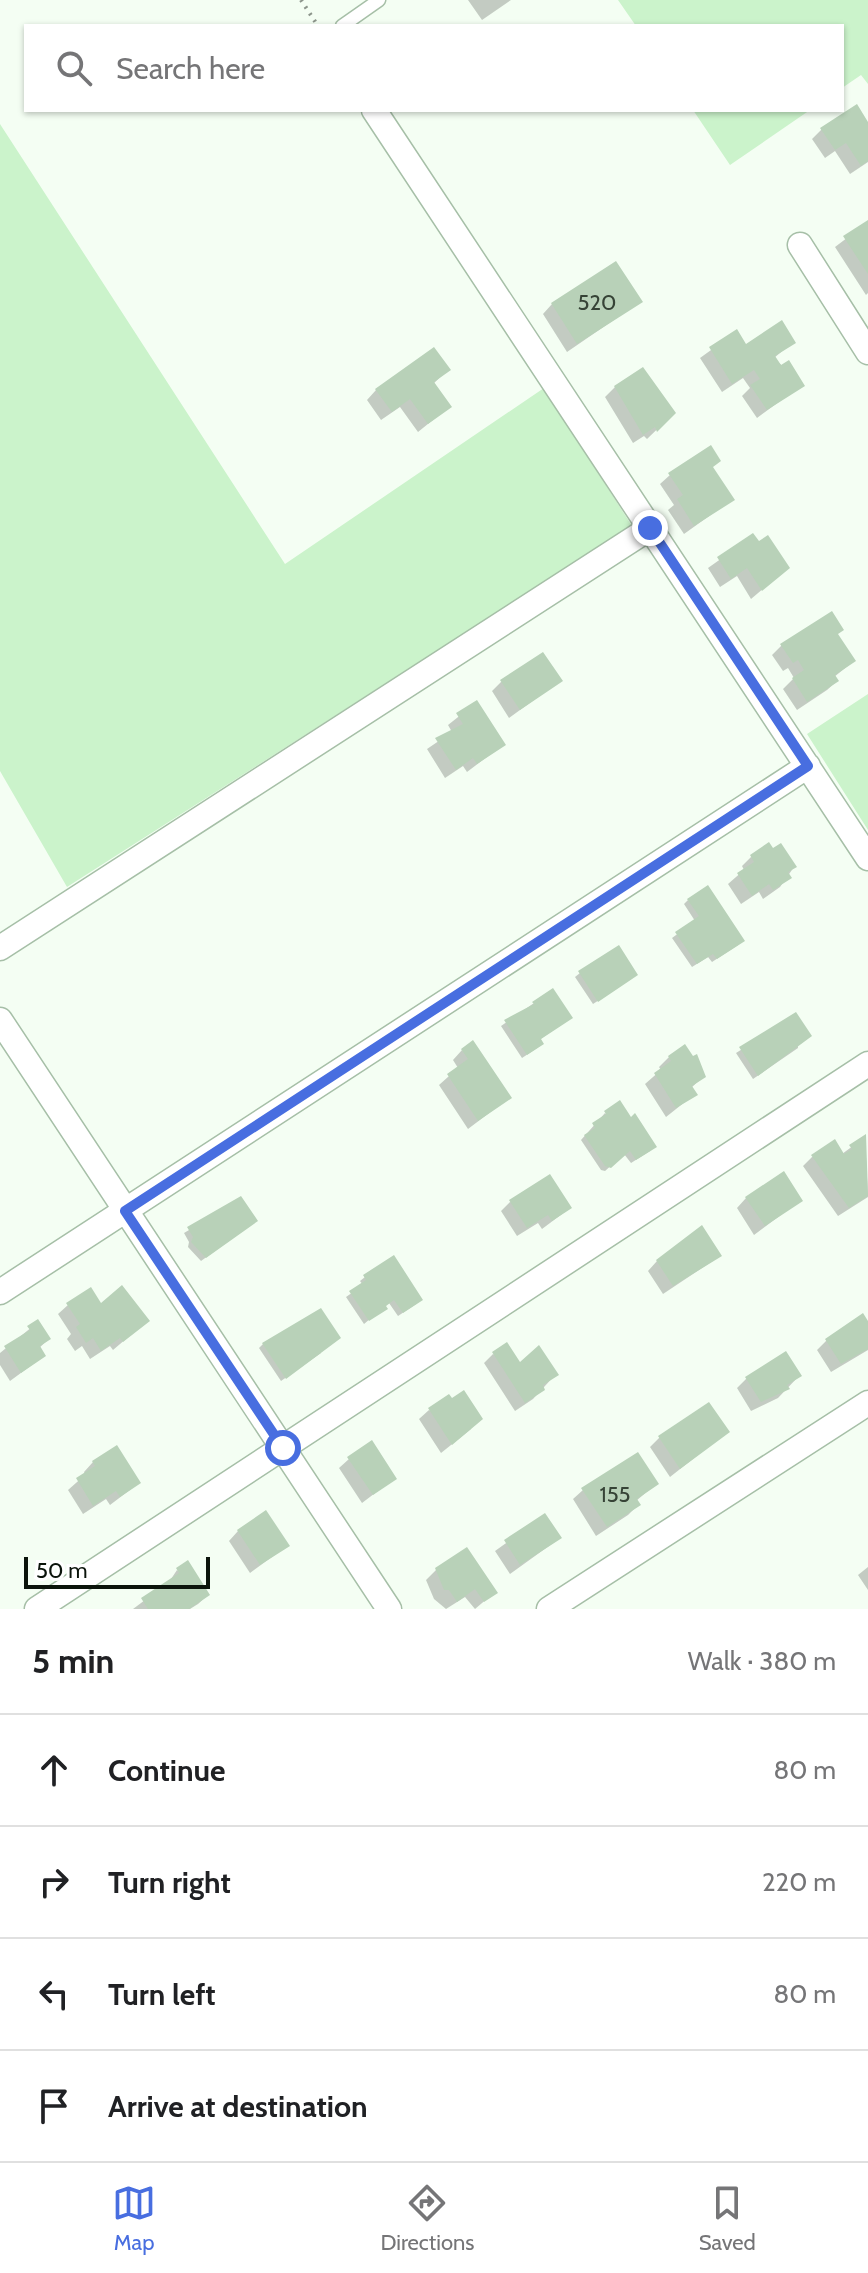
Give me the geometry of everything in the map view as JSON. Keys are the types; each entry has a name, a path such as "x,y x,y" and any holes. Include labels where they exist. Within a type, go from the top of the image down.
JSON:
{"street":[{"path":"375,112 868,858"},
{"path":"800,245 868,352"},
{"path":"0,948 650,528"},
{"path":"0,1292 808,766"},
{"path":"0,1020 389,1609"},
{"path":"37,1609 868,1064"},
{"path":"549,1609 868,1403"}],"lane":[{"path":"345,24 379,0"}],"path":[{"path":"301,0 317,24"}],"green space":[{"path":"618,0 868,0 868,84 861,75 844,87 844,24 635,24"},
{"path":"694,112 807,112 730,165"},
{"path":"0,124 285,564 544,388 632,526 67,887 0,771"},
{"path":"868,694 868,830 807,734"}],"building":[{"path":"857,104 868,122 868,161 861,166 846,143 835,150 820,128"},
{"path":"868,220 868,274 843,236"},
{"path":"616,261 643,302 577,344 551,303"},
{"path":"782,320 796,343 775,356 781,365 789,360 805,386 767,410 750,385 760,379 754,370 732,384 709,347 737,329 746,344"},
{"path":"434,347 451,370 434,382 452,407 428,424 410,399 392,412 375,389"},
{"path":"643,367 676,413 657,432 655,427 643,435 614,386"},
{"path":"711,445 721,461 713,467 735,500 694,526 677,499 683,495 668,473"},
{"path":"753,533 759,541 768,535 790,568 762,591 747,568 731,579 717,557"},
{"path":"832,611 844,630 838,634 856,661 835,675 839,681 807,702 792,678 804,670 798,660 793,663 780,644"},
{"path":"543,652 563,681 520,710 500,680"},
{"path":"477,700 506,745 477,764 473,758 456,770 435,738 463,724 456,713"},
{"path":"769,842 773,848 781,843 797,867 788,872 792,878 773,890 769,884 752,896 737,873 754,862 750,855"},
{"path":"708,885 745,941 717,959 713,954 697,964 675,932 699,916 687,899"},
{"path":"619,945 638,975 598,1002 578,971"},
{"path":"553,988 573,1018 541,1039 544,1044 527,1055 504,1020 534,1004 532,1002"},
{"path":"796,1012 812,1036 758,1076 739,1047"},
{"path":"473,1040 512,1098 478,1121 447,1074 468,1059 461,1049"},
{"path":"685,1044 693,1056 697,1054 706,1077 692,1086 698,1095 676,1108 654,1073 671,1061 668,1056"},
{"path":"620,1100 631,1117 635,1113 657,1147 636,1160 630,1151 611,1168 605,1166 584,1135 595,1128 592,1123 606,1114 604,1111"},
{"path":"866,1134 868,1196 849,1208 811,1155 835,1139 844,1154 852,1149 849,1145"},
{"path":"784,1171 803,1201 765,1226 745,1197"},
{"path":"550,1174 572,1208 552,1221 548,1215 527,1228 509,1200"},
{"path":"241,1196 258,1221 206,1258 191,1242 193,1237 187,1227"},
{"path":"702,1225 722,1256 673,1286 656,1260"},
{"path":"394,1255 423,1300 403,1313 394,1300 386,1306 388,1309 369,1321 349,1291 366,1280 363,1275"},
{"path":"122,1285 150,1321 123,1342 120,1338 101,1351 93,1338 86,1343 76,1327 80,1324 66,1303 91,1287 101,1303"},
{"path":"321,1308 341,1338 286,1379 262,1343"},
{"path":"863,1313 868,1321 868,1349 841,1364 825,1339"},
{"path":"38,1319 51,1339 40,1346 46,1356 21,1373 4,1346 30,1330 27,1326"},
{"path":"507,1342 520,1362 539,1345 559,1375 543,1385 545,1390 525,1403 492,1352"},
{"path":"786,1351 802,1376 787,1385 790,1389 761,1402 745,1377"},
{"path":"464,1390 483,1419 452,1445 428,1408 449,1394 452,1398"},
{"path":"709,1402 730,1432 680,1469 658,1436"},
{"path":"372,1440 397,1479 373,1495 347,1457"},
{"path":"117,1445 141,1483 120,1497 116,1491 93,1506 76,1478 95,1466 92,1461"},
{"path":"638,1452 659,1484 637,1499 641,1505 607,1527 581,1488"},
{"path":"266,1510 290,1546 260,1565 237,1530"},
{"path":"545,1513 562,1538 520,1565 504,1540"},
{"path":"467,1547 498,1593 484,1602 475,1589 457,1602 449,1590 444,1590 435,1568"},
{"path":"188,1560 210,1595 189,1609 148,1609 141,1598 179,1573 176,1568"}],"route":[{"path":"283,1448 125,1211 808,766 650,528"}]}
